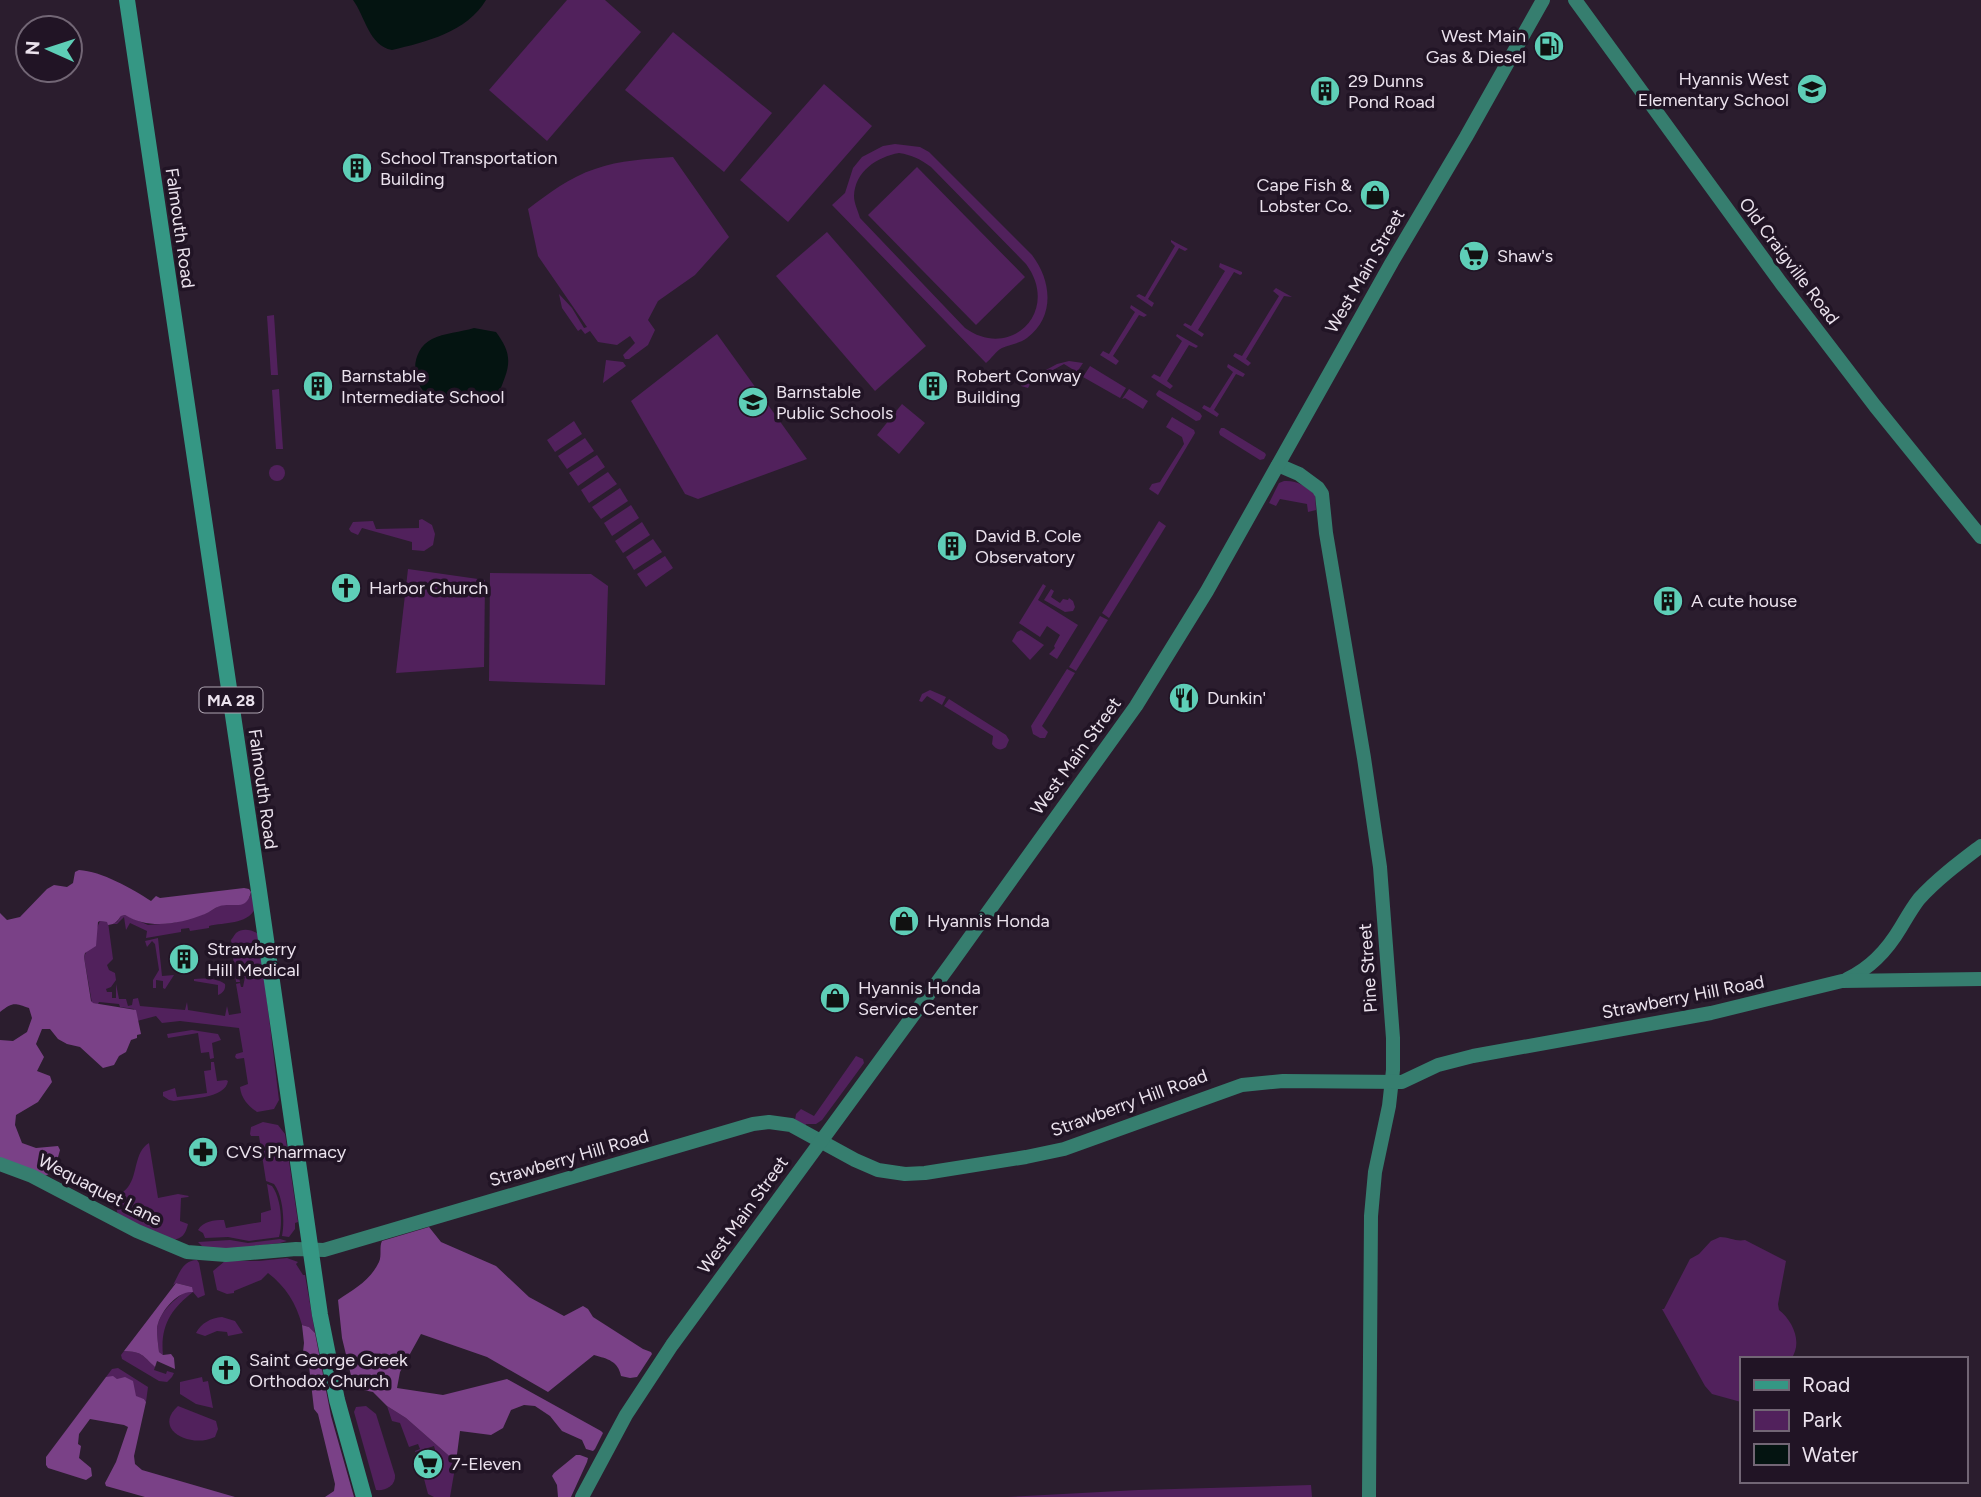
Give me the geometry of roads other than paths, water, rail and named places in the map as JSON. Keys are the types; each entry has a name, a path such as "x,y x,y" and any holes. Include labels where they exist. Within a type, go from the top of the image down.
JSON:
{"main road":[{"name":"Falmouth Road","path":"127,0 258,884 309,1250 332,1378 364,1497"},
{"name":"West Main Street","path":"582,1497 650,1376 1136,706 1207,591 1542,0"},
{"name":"Old Craigville Road","path":"1575,0 1789,295 1981,537"},
{"name":"Pine Street","path":"1278,465 1299,474 1318,488 1324,502 1326,533 1380,867 1393,1038 1392,1083 1375,1172 1371,1218 1369,1497"},
{"path":"1843,981 1876,960 1896,936 1911,909 1924,893 1981,846"},
{"name":"Strawberry Hill Road","path":"183,1251 226,1255 332,1248 753,1124 769,1122 791,1125 874,1168 899,1174 925,1172 1064,1149 1242,1085 1283,1081 1392,1083 1407,1080 1438,1065 1473,1056 1700,1015 1843,981 1981,979"},
{"name":"Wequaquet Lane","path":"0,1164 32,1176 137,1231 183,1251"}],"water":[{"path":"353,0 486,0 478,11 457,28 432,39 392,50 378,43 373,37"},
{"path":"474,328 496,332 506,348 508,364 498,392 490,399 471,402 441,401 427,395 421,388 415,370 419,352 432,339"}],"place":[{"name":"West Main Gas & Diesel","path":"1549,46"},
{"name":"Hyannis West Elementary School","path":"1812,89"},
{"name":"29 Dunns Pond Road","path":"1325,91"},
{"name":"School Transportation Building","path":"357,168"},
{"name":"Cape Fish & Lobster Co.","path":"1375,195"},
{"name":"Shaw's","path":"1474,256"},
{"name":"Barnstable Intermediate School","path":"318,386"},
{"name":"Robert Conway Building","path":"933,386"},
{"name":"Barnstable Public Schools","path":"753,402"},
{"name":"David B. Cole Observatory","path":"952,546"},
{"name":"Harbor Church","path":"346,588"},
{"name":"A cute house","path":"1668,601"},
{"name":"Dunkin'","path":"1184,698"},
{"name":"Hyannis Honda","path":"904,921"},
{"name":"Strawberry Hill Medical","path":"184,959"},
{"name":"Hyannis Honda Service Center","path":"835,998"},
{"name":"CVS Pharmacy","path":"203,1152"},
{"name":"Saint George Greek Orthodox Church","path":"226,1370"},
{"name":"7-Eleven","path":"428,1464"}]}
